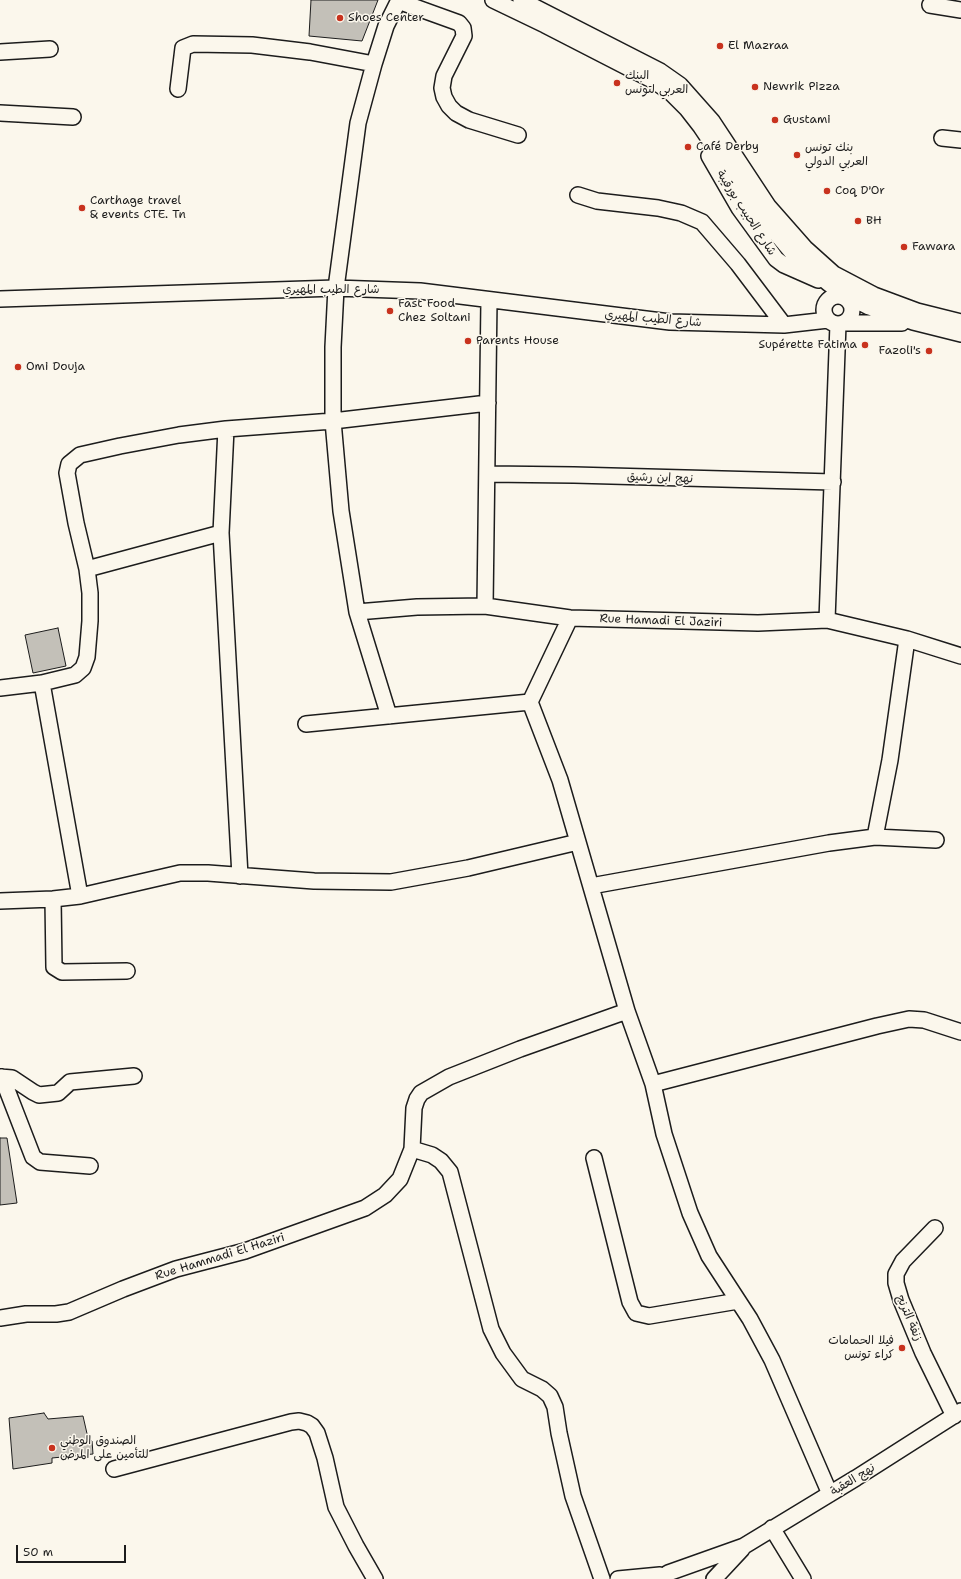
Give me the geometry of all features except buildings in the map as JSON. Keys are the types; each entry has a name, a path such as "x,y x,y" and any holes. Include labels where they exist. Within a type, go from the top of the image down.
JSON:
{"street":[{"path":"389,716 357,612 341,511 333,421 333,347 336,288 358,123 386,26 399,0 459,23 463,28 464,36 444,76 442,88 444,97 449,106 456,113 469,120 518,135"},
{"name":"شارع الحبيب بورقيبة","path":"493,0 535,20 548,36 560,44 636,79 655,80 680,85 698,103 712,121 768,206 804,248 834,274 846,292"},
{"name":"شارع الحبيب بورقيبة","path":"521,0 655,80 690,122 739,208 776,259 784,265 812,279 828,283 846,292 869,307 913,322 961,334"},
{"path":"930,6 961,10"},
{"path":"178,89 183,48 193,44 252,45 310,52 374,64"},
{"path":"0,52 50,49"},
{"path":"0,113 73,117"},
{"path":"942,138 961,140"},
{"path":"578,195 597,201 631,204 674,211 702,222 738,264 784,325"},
{"name":"شارع الطيب المهيري","path":"0,299 336,288 420,292 670,322 784,325 837,323"},
{"name":"شارع الحبيب بورقيبة","path":"846,292 874,295 917,310 961,322"},
{"path":"827,620 833,482 837,323 824,310 825,305 829,300 846,292 851,305 851,316 837,323"},
{"path":"485,606 489,300"},
{"name":"شارع الحبيب بورقيبة","path":"837,323 913,322"},
{"path":"0,688 42,683 75,675 83,668 87,657 90,621 90,593 87,569 76,523 67,473 69,464 74,459 87,453 179,435 226,429 333,421 488,403"},
{"path":"226,429 220,533 240,876"},
{"name":"نهج ابن رشيق","path":"487,474 833,482"},
{"path":"87,569 220,533"},
{"name":"Rue Hamadi El Jaziri","path":"357,612 417,607 485,606 570,618 758,624 827,620 907,639 961,656"},
{"path":"570,618 530,702 560,780 627,1011 653,1084 664,1134 690,1213 709,1256 738,1301 772,1360 830,1494"},
{"path":"874,837 890,760 907,639"},
{"path":"42,683 80,896"},
{"path":"306,724 530,702"},
{"path":"591,886 829,843 874,837 936,840"},
{"path":"0,901 53,899 80,896 180,873 208,873 314,881 391,882 468,868 578,842"},
{"path":"53,899 54,967 62,972 127,971"},
{"name":"Rue Hammadi El Haziri","path":"0,1318 26,1314 56,1314 69,1312 123,1289 176,1269 245,1251 365,1208 385,1195 400,1178 412,1149 416,1104 421,1093 428,1087 449,1077 520,1049 627,1011"},
{"path":"653,1084 909,1019 924,1020 961,1032"},
{"path":"90,1166 40,1162 32,1157 1,1077 12,1078 39,1095 58,1092 70,1082 134,1076"},
{"path":"412,1149 432,1155 441,1161 450,1172 491,1330 503,1353 522,1379 542,1389 550,1396 555,1407 559,1433 573,1496 602,1579"},
{"path":"594,1158 630,1302 636,1313 649,1316 738,1301"},
{"name":"زنفة الترنج","path":"935,1228 903,1261 896,1274 896,1283 901,1300 923,1353 957,1413"},
{"name":"نهج العقبة","path":"744,1546 830,1494 957,1413"},
{"path":"114,1469 291,1422 299,1421 307,1423 312,1426 317,1433 325,1458 336,1507 375,1579"},
{"path":"772,1528 803,1579"},
{"path":"661,1576 744,1546"},
{"path":"714,1579 744,1546"},
{"path":"618,1579 677,1574 686,1579"}],"place":[{"name":"Shoes Center","path":"340,18"},
{"name":"El Mazraa","path":"720,46"},
{"name":"البنك العربي لتونس","path":"617,83"},
{"name":"Newrik Pizza","path":"755,87"},
{"name":"Gustami","path":"775,120"},
{"name":"Café Derby","path":"688,147"},
{"name":"بنك تونس العربي الدولي","path":"797,155"},
{"name":"Coq D'Or","path":"827,191"},
{"name":"Carthage travel & events CTE. Tn","path":"82,208"},
{"name":"BH","path":"858,221"},
{"name":"Fawara","path":"904,247"},
{"name":"Fast Food Chez Soltani","path":"390,311"},
{"name":"Parents House","path":"468,341"},
{"name":"Supérette Fatima","path":"865,345"},
{"name":"Fazoli's","path":"929,351"},
{"name":"Omi Douja","path":"18,367"},
{"name":"فيلا الحمامات كراء تونس","path":"902,1348"},
{"name":"الصندوق الوطني للتأمين على المرض","path":"52,1448"}]}
